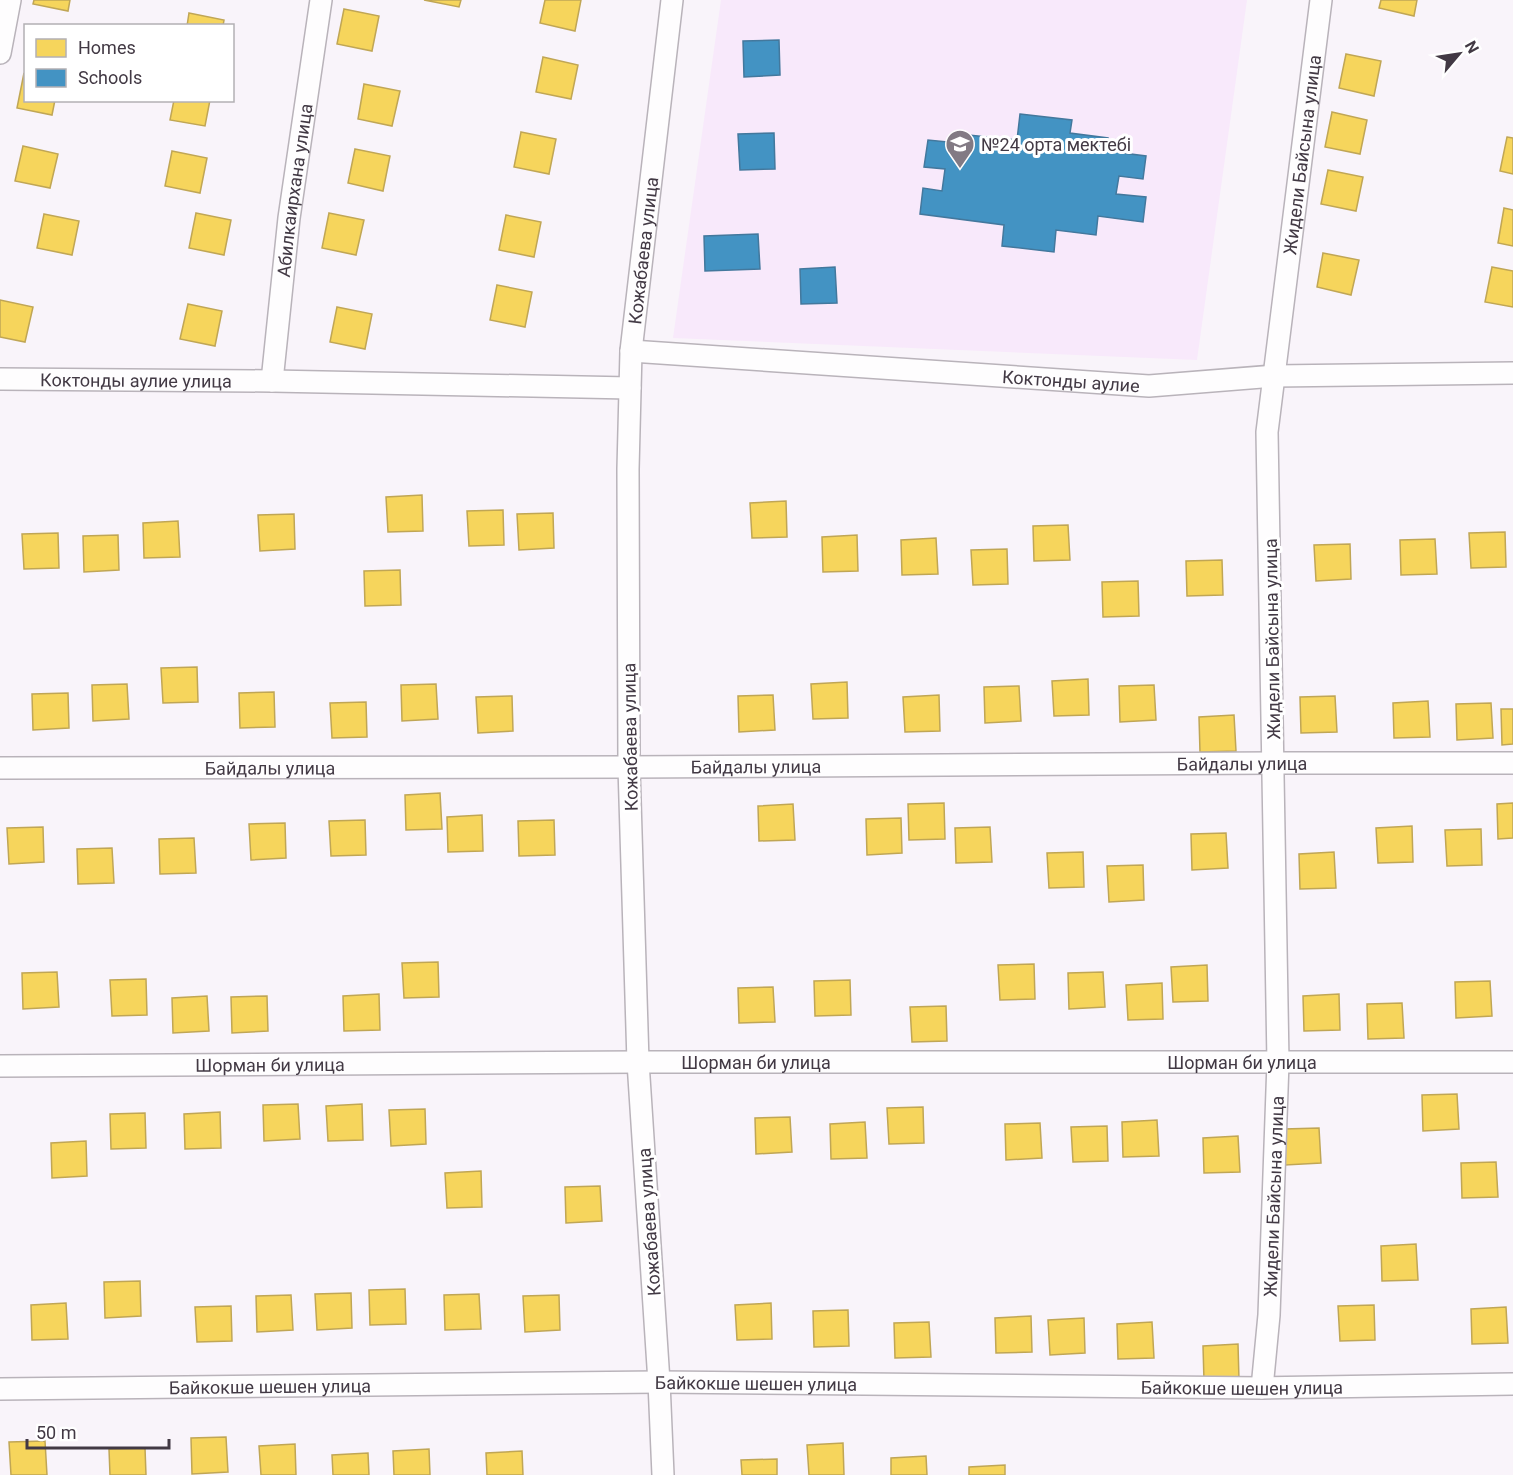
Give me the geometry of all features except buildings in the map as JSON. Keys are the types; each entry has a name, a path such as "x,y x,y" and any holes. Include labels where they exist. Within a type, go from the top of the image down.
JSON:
{"street":[{"path":"0,53 10,0"},
{"name":"Абилкаирхана улица","path":"272,381 289,218 321,0"},
{"name":"Кожабаева улица","path":"663,1475 638,1062 629,768 628,469 631,351 672,0"},
{"name":"Жидели Байсына улица","path":"1262,1388 1269,1315 1278,1062 1267,432 1322,0"},
{"name":"Коктонды аулие","path":"631,351 1149,386 1274,376 1513,373"},
{"name":"Коктонды аулие улица","path":"0,379 272,381 630,388"},
{"name":"Байдалы улица","path":"0,768 1513,764"},
{"name":"Шорман би улица","path":"0,1065 1513,1062"},
{"name":"Байкокше шешен улица","path":"0,1389 659,1382 1262,1388 1513,1384"}],"shaded area":[{"name":"№24 орта мектебі","path":"721,0 1247,0 1197,360 673,338"}],"place":[{"name":"№24 орта мектебі","path":"960,170"}]}
